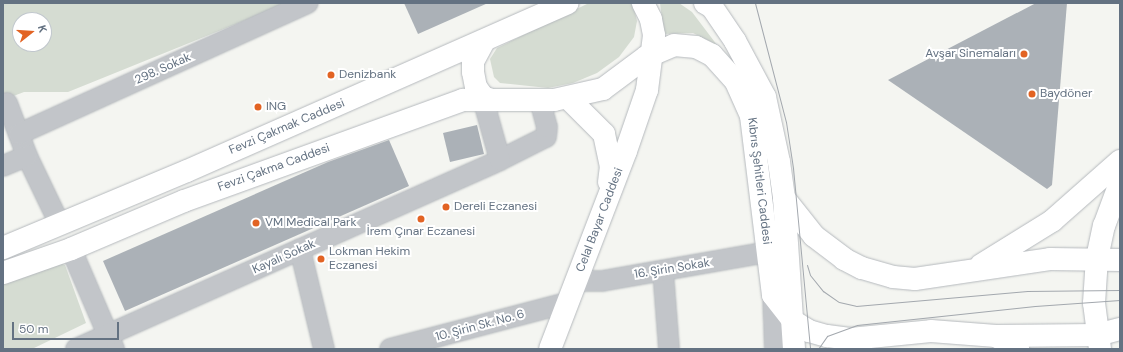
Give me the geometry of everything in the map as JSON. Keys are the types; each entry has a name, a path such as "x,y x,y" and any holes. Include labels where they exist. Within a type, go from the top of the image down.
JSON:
{"main road":[{"name":"Fevzi Çakmak Caddesi","path":"3,248 60,225 568,3"},
{"name":"Celal Bayar Caddesi","path":"550,349 607,201 647,90 657,50 651,19 643,3"},
{"path":"709,4 735,41 764,97 779,162 784,198 794,349"},
{"path":"484,41 473,62 473,72 476,87 486,99"},
{"name":"Kıbrıs Şehitleri Caddesi","path":"657,50 674,45 696,47 712,55 736,82 751,116 773,295"},
{"path":"554,99 603,89 657,50"},
{"path":"554,99 604,134 611,166 607,201"},
{"name":"Fevzi Çakma Caddesi","path":"3,273 71,249 184,201 463,100 554,99"},
{"path":"969,271 1047,225 1120,161"},
{"path":"1099,342 1094,303 1097,258 1104,226 1120,183"},
{"path":"784,198 800,221 814,236 844,259 862,268 893,277 915,279 1050,259 1097,258 1120,260"},
{"path":"773,295 793,321 809,331 827,336 850,339 887,337 931,331 1099,342 1120,329"},
{"path":"996,336 1018,349"},
{"path":"857,349 887,337"}],"street":[{"name":"298. Sokak","path":"19,134 308,3"},
{"path":"486,99 500,160"},
{"name":"Kayalı Sokak","path":"76,349 111,342 300,249 500,160 546,137 554,99"},
{"path":"7,103 27,156 60,225"},
{"path":"3,166 27,156"},
{"path":"71,249 111,342"},
{"path":"300,249 324,349"},
{"name":"16. Şirin Sokak","path":"576,281 602,281 768,252"},
{"path":"663,271 669,349"},
{"name":"Kıbrıs Şehitleri Caddesi","path":"773,295 775,349"},
{"name":"10. Şirin Sk. No. 6","path":"390,349 569,302"}],"shaded area":[{"path":"3,3 288,3 68,92 24,92 3,100"},
{"path":"589,3 631,3 634,8 637,21 634,37 619,57 597,73 573,83 548,88 500,83 494,77 490,59 497,48"},
{"path":"660,3 679,3 692,12 717,45 693,33 664,34"},
{"path":"58,262 65,265 86,323 32,349 3,349 3,284"}],"building":[{"path":"404,3 488,3 418,34"},
{"path":"1036,3 1067,3 1052,185 1047,189 888,80"},
{"path":"477,125 484,154 450,162 443,133"},
{"name":"VM Medical Park","path":"389,140 409,186 125,311 103,261 328,162"}],"tram line":[{"path":"755,3 786,122 793,168 810,349"},
{"path":"807,265 810,275 823,291 839,302 856,306 1027,291 1120,290"},
{"path":"818,349 827,336 857,325 1035,306 1120,300"}],"place":[{"name":"Avşar Sinemaları","path":"1024,54"},
{"name":"Denizbank","path":"331,75"},
{"name":"Baydöner","path":"1032,94"},
{"name":"ING","path":"258,107"},
{"name":"Dereli Eczanesi","path":"446,207"},
{"name":"İrem Çınar Eczanesi","path":"421,219"},
{"name":"VM Medical Park","path":"256,223"},
{"name":"Lokman Hekim Eczanesi","path":"321,259"}]}
